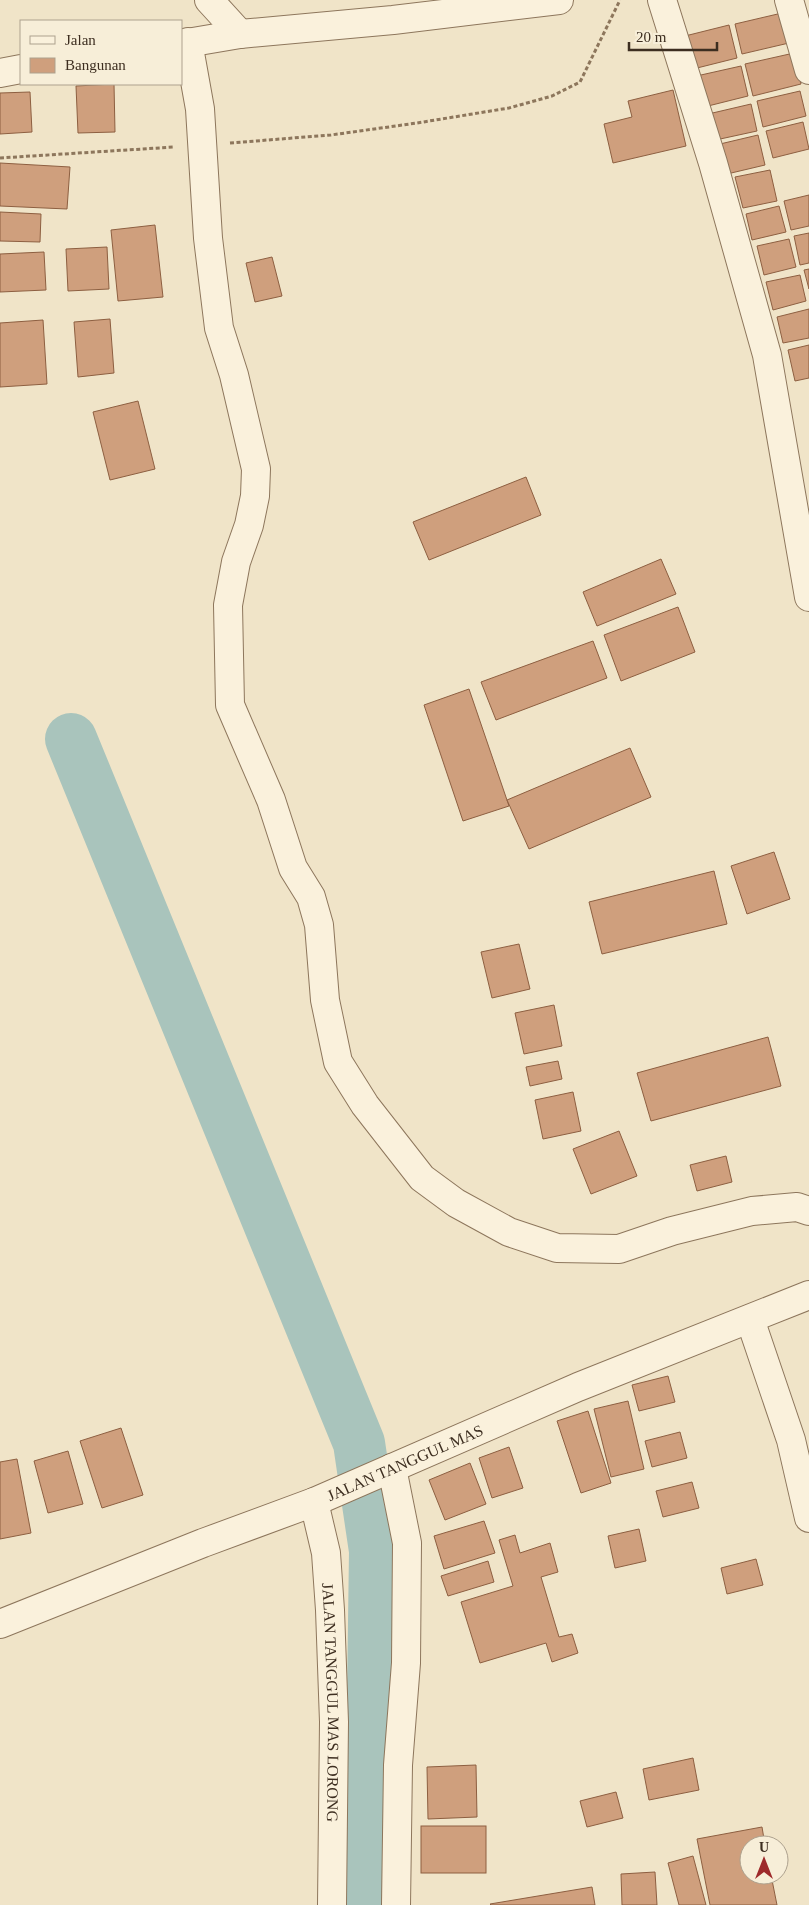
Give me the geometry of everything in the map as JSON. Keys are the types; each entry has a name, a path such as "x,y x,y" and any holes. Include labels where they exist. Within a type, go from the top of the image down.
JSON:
{"street":[{"path":"209,0 240,34"},
{"path":"559,0 393,20 240,34 185,43 200,109 208,238 219,328 234,375 256,469 255,496 249,525 236,562 228,605 230,706 271,800 293,868 312,897 319,924 325,1000 338,1062 365,1105 422,1178 456,1203 509,1232 558,1248 619,1249 672,1231 752,1211 797,1207 809,1211"},
{"path":"662,0 713,163 767,356 809,597"},
{"path":"789,0 809,70"},
{"path":"0,72 20,69"},
{"name":"JALAN TANGGUL MAS","path":"0,1624 203,1543 314,1502 578,1387 809,1295"},
{"path":"750,1319 791,1440 809,1518"},
{"path":"392,1468 407,1543 406,1662 398,1765 396,1905"},
{"name":"JALAN TANGGUL MAS LORONG","path":"314,1502 326,1553 330,1610 334,1722 332,1905"}],"path":[{"path":"0,158 341,134 509,108 552,96 580,82 620,0"}],"building":[{"path":"782,13 789,43 742,54 735,24"},
{"path":"729,25 737,58 693,69 685,36"},
{"path":"794,53 801,84 753,96 745,64"},
{"path":"741,66 748,96 700,108 692,77"},
{"path":"114,85 115,132 78,133 76,86"},
{"path":"673,90 686,146 613,163 604,124 632,117 628,101"},
{"path":"800,91 806,116 763,127 757,101"},
{"path":"30,92 32,132 0,134 0,93"},
{"path":"751,104 757,131 711,141 704,115"},
{"path":"803,122 809,149 773,158 766,131"},
{"path":"758,135 765,165 727,174 720,144"},
{"path":"0,163 70,167 67,209 0,206"},
{"path":"770,170 777,201 743,208 735,177"},
{"path":"809,195 809,226 791,230 784,201"},
{"path":"779,206 786,232 752,240 746,214"},
{"path":"0,212 41,214 40,242 0,241"},
{"path":"155,225 163,297 118,301 111,230"},
{"path":"809,233 809,263 800,265 794,236"},
{"path":"789,239 796,267 764,275 757,246"},
{"path":"107,247 109,289 68,291 66,249"},
{"path":"44,252 46,290 0,292 0,254"},
{"path":"272,257 282,296 255,302 246,263"},
{"path":"809,269 809,289 804,270"},
{"path":"800,275 806,301 773,310 766,282"},
{"path":"809,309 809,338 783,343 777,317"},
{"path":"110,319 114,373 78,377 74,322"},
{"path":"43,320 47,384 0,387 0,323"},
{"path":"809,345 809,378 795,381 788,350"},
{"path":"138,401 155,469 110,480 93,412"},
{"path":"526,477 541,515 429,560 413,522"},
{"path":"661,559 676,594 597,626 583,592"},
{"path":"678,607 695,652 621,681 604,635"},
{"path":"593,641 607,678 496,720 481,682"},
{"path":"469,689 509,806 463,821 424,705"},
{"path":"630,748 651,797 529,849 507,800"},
{"path":"774,852 790,899 747,914 731,866"},
{"path":"714,871 727,924 602,954 589,902"},
{"path":"519,944 530,989 492,998 481,952"},
{"path":"554,1005 562,1046 524,1054 515,1013"},
{"path":"768,1037 781,1086 651,1121 637,1073"},
{"path":"558,1061 562,1079 530,1086 526,1067"},
{"path":"573,1092 581,1131 543,1139 535,1100"},
{"path":"619,1131 637,1176 591,1194 573,1149"},
{"path":"726,1156 732,1182 697,1191 690,1165"},
{"path":"668,1376 675,1402 639,1411 632,1385"},
{"path":"628,1401 644,1469 611,1477 594,1409"},
{"path":"588,1411 611,1483 581,1493 557,1421"},
{"path":"121,1428 143,1495 102,1508 80,1441"},
{"path":"680,1432 687,1458 652,1467 645,1441"},
{"path":"509,1447 523,1488 492,1498 479,1458"},
{"path":"68,1451 83,1504 48,1513 34,1461"},
{"path":"17,1459 31,1533 0,1539 0,1462"},
{"path":"470,1463 486,1504 445,1520 429,1480"},
{"path":"692,1482 699,1508 663,1517 656,1491"},
{"path":"484,1521 495,1553 444,1569 434,1536"},
{"path":"639,1529 646,1561 615,1568 608,1536"},
{"path":"515,1535 520,1553 550,1543 558,1572 541,1577 559,1637 572,1634 578,1653 552,1662 546,1643 480,1663 461,1602 513,1586 499,1540"},
{"path":"756,1559 763,1585 727,1594 721,1568"},
{"path":"488,1561 494,1582 448,1596 441,1576"},
{"path":"693,1758 699,1790 649,1800 643,1769"},
{"path":"476,1765 477,1817 428,1819 427,1767"},
{"path":"616,1792 623,1818 587,1827 580,1801"},
{"path":"421,1826 486,1826 486,1873 421,1873"},
{"path":"762,1827 763,1835 739,1835 739,1885 773,1885 777,1905 710,1905 697,1839"},
{"path":"693,1856 706,1905 679,1905 668,1863"},
{"path":"655,1872 657,1905 622,1905 621,1874"},
{"path":"592,1887 595,1905 490,1904"}],"waterway":[{"path":"71,739 359,1443 375,1551 370,1905"}]}
